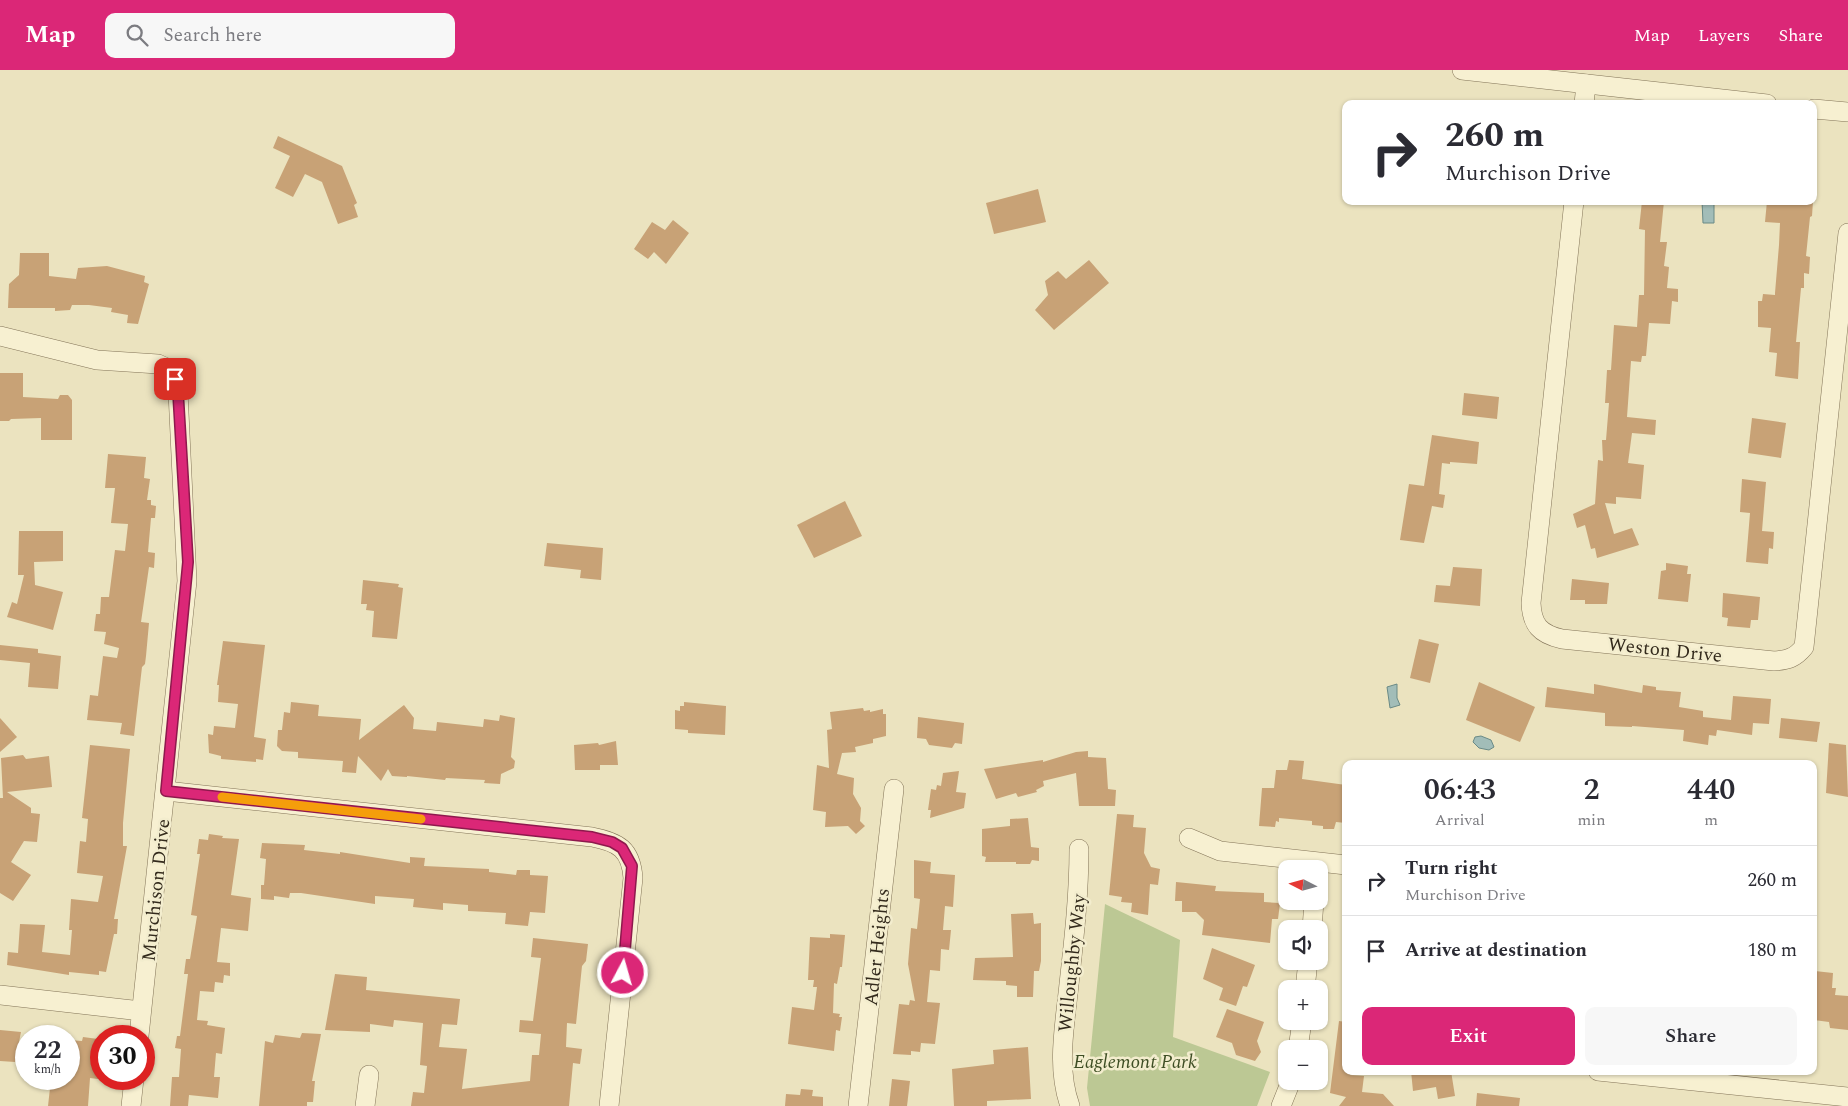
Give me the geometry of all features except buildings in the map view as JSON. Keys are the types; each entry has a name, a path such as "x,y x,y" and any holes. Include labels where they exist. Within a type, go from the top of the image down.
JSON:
{"street":[{"path":"1462,70 1541,74 1586,84 1731,100"},
{"path":"1584,100 1586,84"},
{"path":"1817,109 1848,112"},
{"name":"Weston Drive","path":"1574,205 1531,603 1532,617 1537,629 1548,636 1562,639 1774,661 1788,660 1797,656 1804,647 1848,233"},
{"name":"Murchison Drive","path":"0,336 97,360 158,364 172,374 178,392 188,562 166,791 140,1025"},
{"name":"Adler Heights","path":"858,1106 894,789"},
{"path":"166,791 592,837 612,842 622,848 632,866 632,878 609,1106"},
{"path":"1189,838 1220,851 1279,860"},
{"name":"Willoughby Way","path":"1070,1106 1064,1088 1062,1048 1079,887 1079,849"},
{"path":"1328,866 1342,865"},
{"path":"0,995 141,1011"},
{"path":"365,1106 369,1075"},
{"path":"1636,1075 1848,1097"},
{"path":"131,1106 133,1090"},
{"path":"1281,1106 1287,1090"}],"green space":[{"name":"Eaglemont Park","path":"1105,904 1180,940 1173,1037 1270,1072 1257,1106 1090,1106 1087,1088"}],"water":[{"path":"1702,205 1714,205 1714,223 1703,223"},
{"path":"1397,684 1397,698 1400,705 1390,708 1387,687"},
{"path":"1481,736 1491,740 1494,747 1489,750 1479,748 1473,742 1475,737"}],"slow traffic":[{"path":"222,797 421,819"}],"route":[{"path":"175,379 178,392 188,562 166,791 592,837 612,842 622,848 632,866 623,973"}]}
